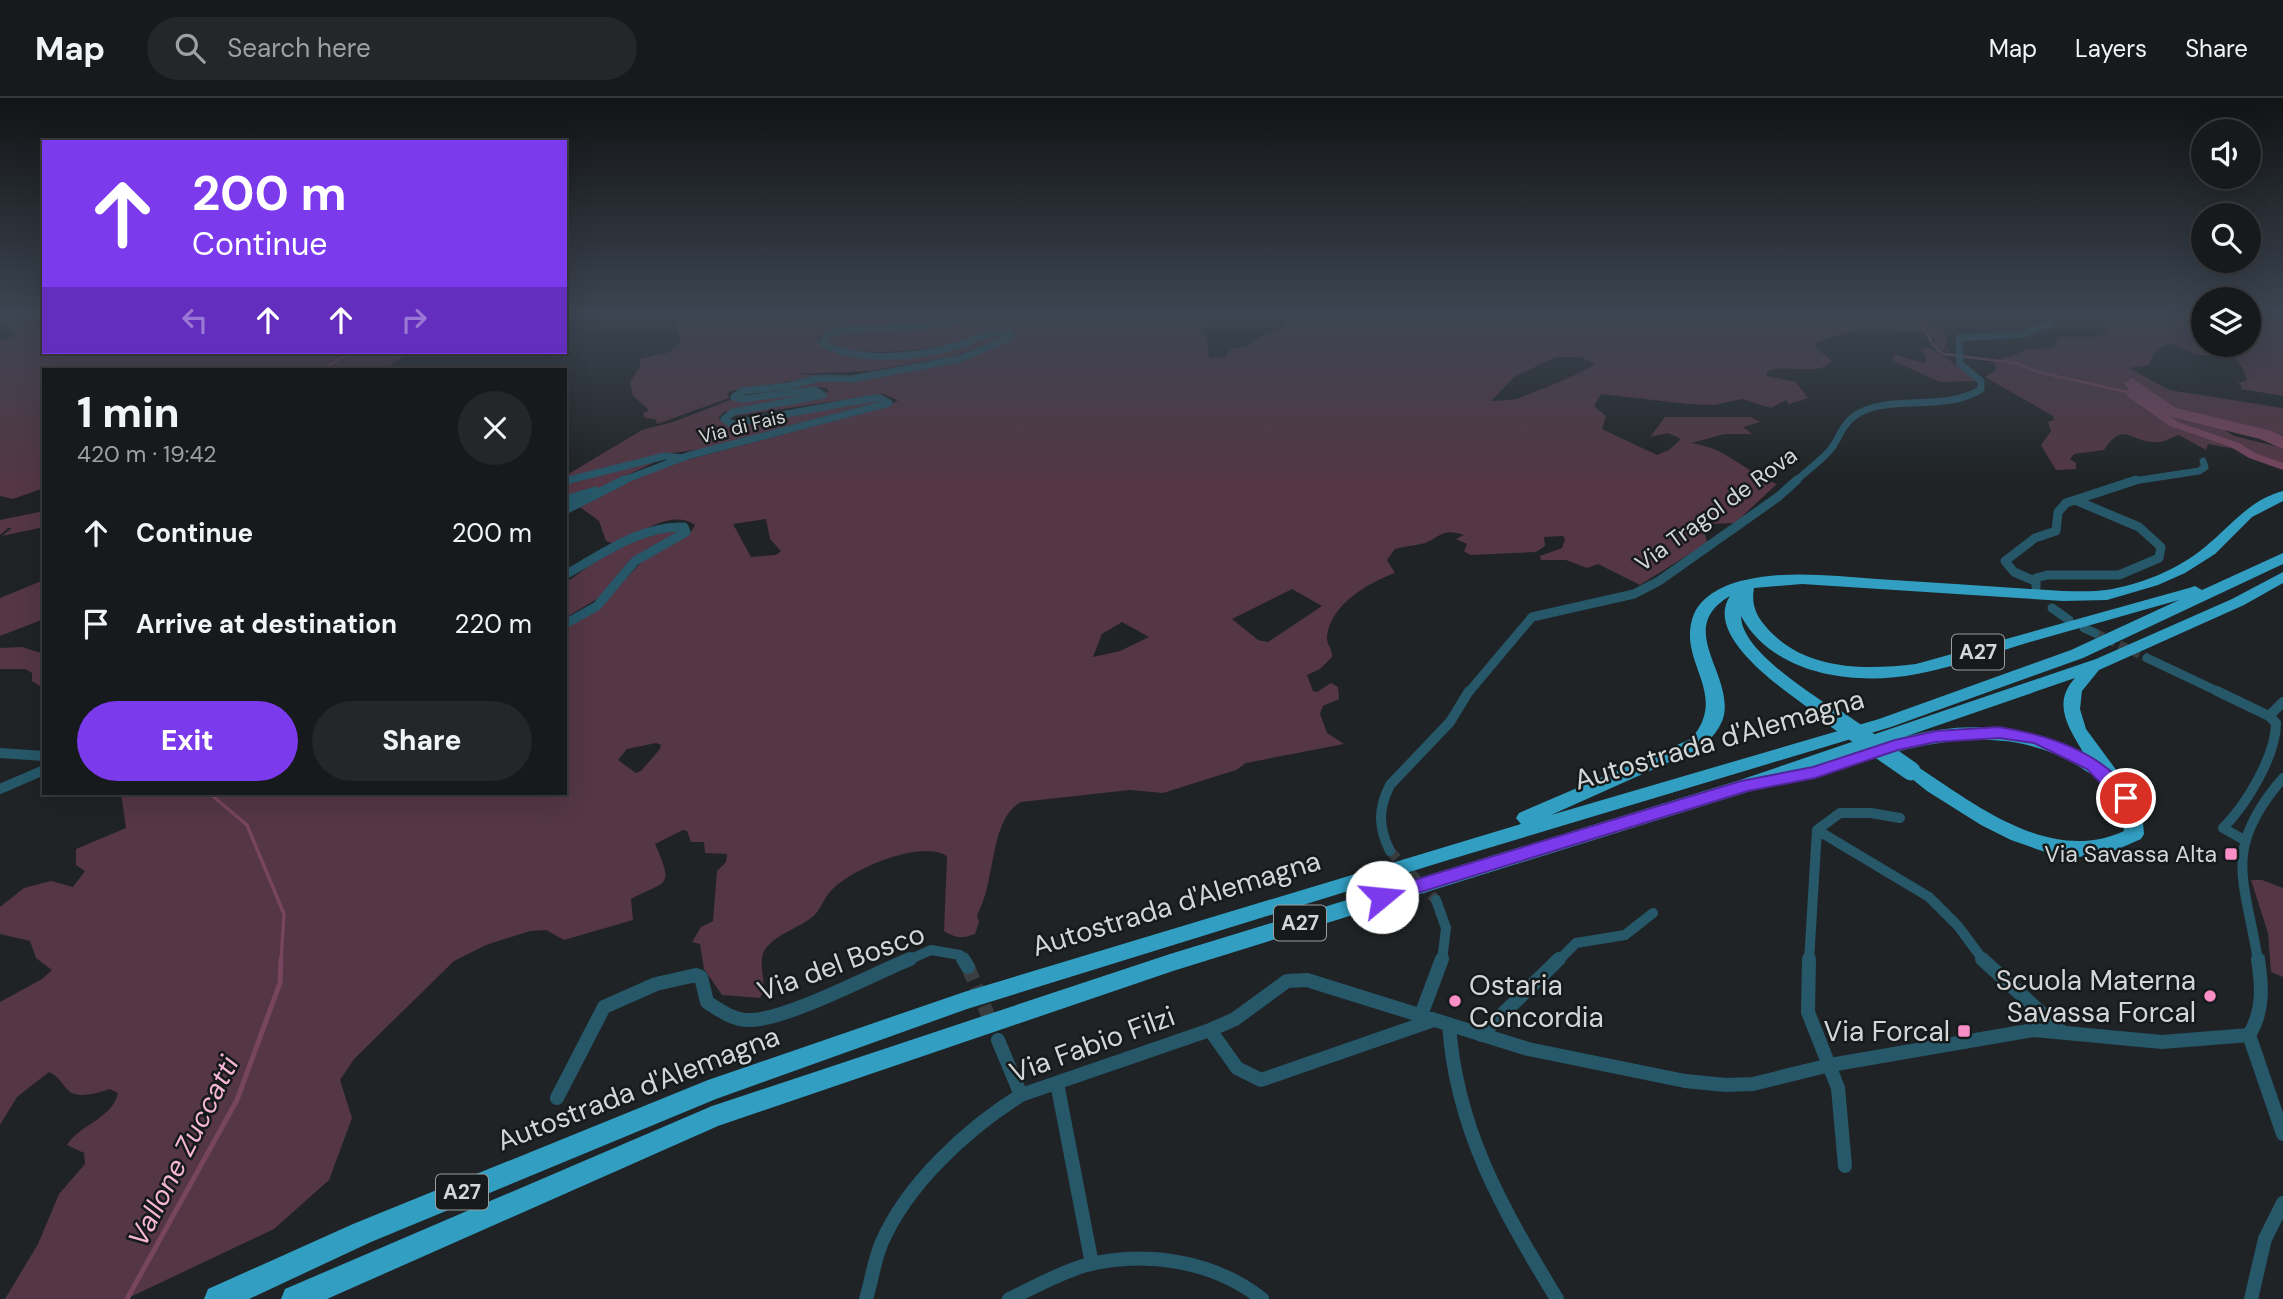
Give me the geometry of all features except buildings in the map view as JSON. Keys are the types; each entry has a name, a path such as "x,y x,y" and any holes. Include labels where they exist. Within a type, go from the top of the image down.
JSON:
{"highway":[{"name":"A27","path":"1439,855 1618,781 1697,743 1711,726 1715,709 1715,694 1699,648 1699,617 1707,603 1721,593 1748,584 1802,579 2063,596 2107,595 2153,582 2180,570 2210,551 2247,514 2283,495"},
{"name":"Autostrada d'Alemagna","path":"218,1299 362,1233 708,1091 964,1001 1439,855 1885,723 2077,654 2252,575 2283,558"},
{"name":"A27","path":"1748,584 1745,603 1750,618 1778,648 1827,668 1872,673 1917,669 2252,575"},
{"name":"Autostrada d'Alemagna","path":"295,1299 712,1117 1170,963 1747,785 2102,663 2238,602 2283,577"},
{"name":"A27","path":"1748,584 1738,594 1733,611 1743,643 1762,664 1910,771 1987,820 2036,841 2074,848 2106,848 2134,834 2132,810 2077,727 2070,707 2076,682 2102,663"},
{"name":"A27","path":"1747,785 1815,772 1926,739 1999,733 2023,735 2058,746 2093,765 2121,791"}],"street":[{"name":"Via di Fais","path":"567,509 683,458 889,403 880,398 868,399 732,424 724,419 733,412 823,395 816,390 742,399 734,397 743,391 788,386 821,378 852,379 902,370"},
{"name":"Via Tragol de Rova","path":"1390,851 1378,821 1379,809 1390,785 1450,722 1469,691 1532,617 1634,594 1658,581 1778,497 1831,449 1842,427 1857,414 1875,408 1951,400 1972,395 1982,388 1981,381 1967,370"},
{"path":"567,480 665,456 683,458"},
{"path":"2075,499 2148,532 2161,547 2159,558 2119,575 2047,575 2036,584 2014,572 2005,561 2035,538 2056,531 2058,512 2075,499 2105,492 2129,481 2199,471 2205,467 2203,461"},
{"path":"567,500 603,491"},
{"path":"567,574 655,530 676,525 684,527 686,531 635,561 597,606 567,623"},
{"path":"2052,608 2069,620"},
{"path":"2084,628 2095,633"},
{"path":"2147,658 2269,716 2276,723 2276,739 2241,810 2223,828 2246,841"},
{"path":"2269,716 2283,702"},
{"path":"0,753 12,756 42,756"},
{"path":"0,789 42,771"},
{"path":"1436,900 1445,914 1447,942 1421,1015 1528,1049 1685,1081 1726,1085 1753,1084 1830,1065 2034,1030 2060,1030 2162,1042 2249,1035 2255,1031 2265,1003 2263,954 2245,884 2241,853 2269,793 2283,778"},
{"path":"1845,1166 1838,1088 1808,1012 1809,921 1817,830 1840,813 1871,813 1900,818"},
{"path":"1817,830 1929,897 1958,926 1983,960 2060,1030"},
{"path":"1481,1035 1576,943 1625,935 1653,913"},
{"name":"Via del Bosco","path":"556,1098 604,1007 656,984 696,975 701,977 707,1002 732,1018 752,1020 784,1012 931,950 960,955 968,967"},
{"name":"Via Fabio Filzi","path":"866,1299 882,1241 913,1196 977,1124 1021,1095 1210,1030 1235,1019 1287,981 1298,979 1421,1015"},
{"path":"1210,1030 1238,1071 1248,1079 1261,1080 1442,1022"},
{"path":"1442,1022 1452,1069 1489,1182 1557,1299"},
{"path":"2249,1035 2283,1134"},
{"path":"998,1041 1021,1095"},
{"path":"1057,1083 1092,1264"},
{"path":"2251,1299 2265,1239 2283,1203"},
{"path":"1009,1299 1092,1264 1166,1260 1208,1269 1252,1289 1262,1299"}],"shaded area":[{"path":"0,370 42,370 42,489 13,499 0,496"},
{"path":"638,370 876,370 798,374 822,376 730,391 727,394 729,398 657,424 655,419 645,418 643,413 649,410 633,396 630,382"},
{"path":"898,370 1529,370 1514,377 1491,401 1519,398 1584,370 1772,370 1767,372 1767,376 1796,382 1808,398 1789,404 1786,400 1771,408 1742,399 1714,405 1601,394 1594,406 1606,416 1602,429 1657,455 1669,450 1681,439 1668,433 1650,437 1665,417 1751,417 1760,422 1743,427 1752,434 1725,434 1691,443 1726,455 1777,484 1735,523 1708,524 1704,528 1707,543 1640,585 1598,564 1587,568 1566,560 1541,560 1540,556 1562,548 1565,539 1563,536 1544,537 1545,546 1536,552 1470,555 1464,551 1467,544 1456,539 1464,535 1451,532 1425,543 1395,549 1387,560 1395,573 1363,589 1343,605 1330,625 1327,636 1332,657 1320,669 1307,675 1313,691 1317,692 1331,683 1338,687 1339,699 1323,706 1320,714 1327,733 1344,744 1246,763 1236,770 1163,793 1130,790 1021,802 1003,822 983,902 977,915 979,922 975,934 959,937 944,931 947,856 920,851 903,854 868,866 839,883 806,922 771,942 763,953 763,992 760,998 722,995 704,969 700,944 692,942 701,927 713,921 717,871 726,862 727,854 705,853 704,842 691,842 687,831 683,830 655,844 665,869 664,881 631,899 633,920 564,940 546,930 530,931 486,945 454,961 354,1059 340,1080 352,1118 329,1180 274,1229 126,1299 5,1299 38,1244 59,1194 85,1164 84,1153 67,1145 109,1109 118,1093 110,1089 90,1094 74,1094 49,1072 17,1097 0,1125 0,1002 42,979 52,970 36,958 30,941 0,934 0,907 24,888 51,881 73,887 85,871 76,865 76,849 126,828 121,795 567,795 567,622 605,601 647,556 689,535 695,525 676,519 666,521 655,524 617,545 606,541 599,521 577,505 638,473 890,406 898,400 883,394 729,417 829,392 827,388 819,387 738,395","holes":["766,519 770,539 781,551 776,555 751,557 733,524","1292,589 1322,606 1268,642 1258,640 1232,619","1122,622 1149,637 1120,651 1093,657 1102,634","656,743 661,745 641,771 636,773 618,760 627,749"]},
{"path":"1914,370 1963,370 1978,381 1940,382"},
{"path":"1996,370 2133,370 2169,390 2283,408 2283,444 2254,432 2223,429 2234,436 2283,448 2283,464 2246,451 2208,444 2206,450 2179,435 2164,441 2149,442 2123,434 2111,441 2104,450 2074,454 2070,459 2076,463 2076,469 2056,470 2041,445 2051,431 2048,422 2054,420 2053,416 1985,377"},
{"path":"2243,370 2283,370 2283,396 2241,389 2242,386 2238,383 2247,380"},
{"path":"821,392 724,412 718,418 724,422 875,399 883,401 702,449 666,454 567,479 567,475 642,430 673,422 733,399"},
{"path":"655,462 600,488 567,497 567,483"},
{"path":"42,511 42,527 2,536 12,528 0,535 0,520"},
{"path":"662,527 685,530 650,548 597,599 567,617 567,582 602,557"},
{"path":"42,581 42,620 0,636 0,598"},
{"path":"22,647 42,653 42,688 32,681 32,673 25,669 0,669 0,648"},
{"path":"2251,880 2262,880 2283,888 2283,977 2271,972 2268,933"}],"waterway":[{"path":"2033,370 2149,397"},
{"path":"2132,383 2134,387 2130,394 2174,424 2235,445 2253,456 2283,467"},
{"path":"2132,383 2170,412 2266,435 2283,444"},
{"name":"Vallone Zuccatti","path":"211,795 247,825 284,914 281,961"},
{"name":"Vallone Zuccatti","path":"127,1299 237,1100 280,983 281,959"}],"tunnel":[{"path":"2095,633 2147,658"},
{"path":"1390,851 1436,900"},
{"path":"968,967 993,1027"}],"place":[{"name":"Via Savassa Alta","path":"2231,854"},
{"name":"Scuola Materna Savassa Forcal","path":"2210,996"},
{"name":"Ostaria Concordia","path":"1455,1001"},
{"name":"Via Forcal","path":"1964,1031"}],"route":[{"path":"1382,897 1747,785 1815,772 1895,746 1936,737 2010,733 2037,739 2058,746 2093,765 2112,781 2126,798"}]}
